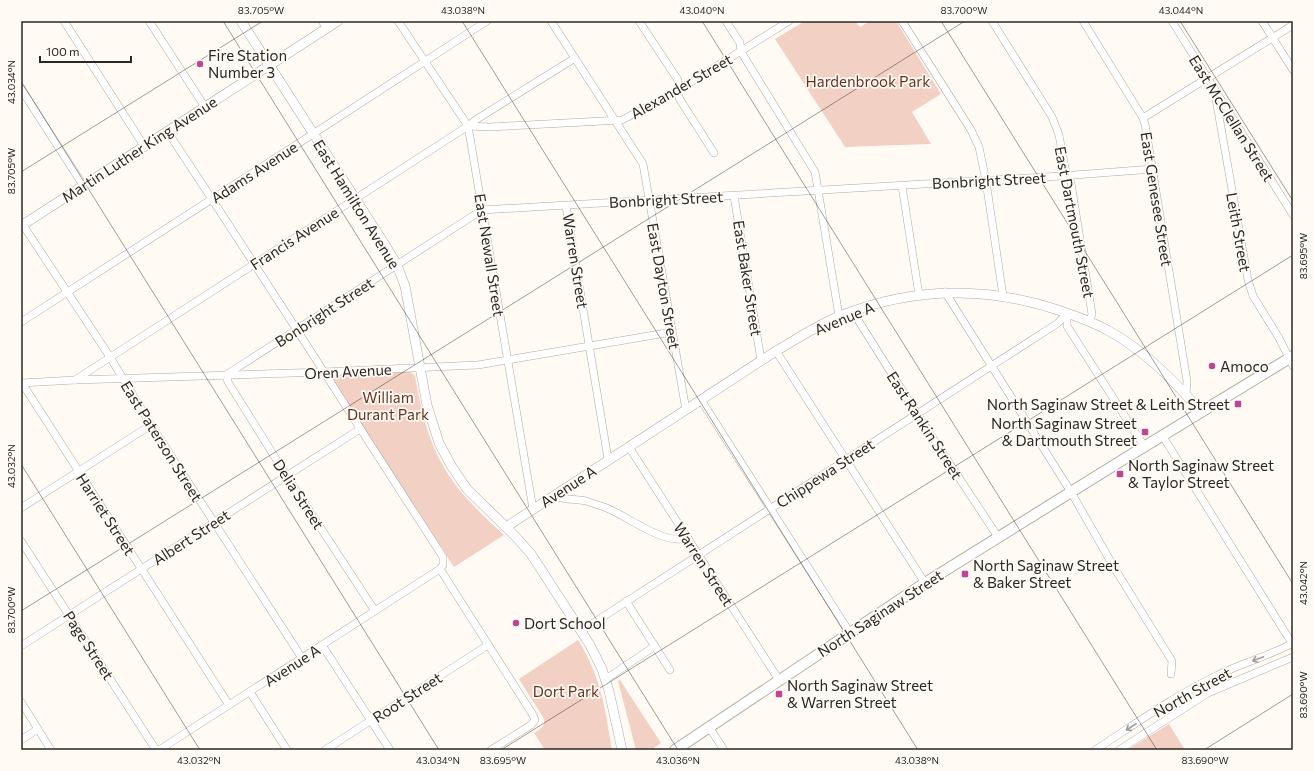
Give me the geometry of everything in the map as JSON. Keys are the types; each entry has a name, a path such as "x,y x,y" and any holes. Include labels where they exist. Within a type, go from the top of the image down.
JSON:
{"main road":[{"name":"North Saginaw Street","path":"675,750 925,583 1162,435 1292,360"}],"street":[{"path":"64,21 144,146"},
{"path":"150,21 205,107"},
{"name":"East Hamilton Avenue","path":"241,21 397,265 408,297 430,419 445,455 468,489 523,544 531,554 581,631 597,658 606,680 613,705 622,750"},
{"name":"Martin Luther King Avenue","path":"22,224 269,65 324,25 338,21"},
{"name":"East Newall Street","path":"398,21 468,126 533,509"},
{"name":"Adams Avenue","path":"21,322 487,21"},
{"name":"East Dayton Street","path":"551,21 644,164 686,410"},
{"path":"639,21 678,80 679,98 714,153"},
{"path":"726,21 740,43 741,51 815,172 839,316"},
{"name":"Alexander Street","path":"468,126 489,128 622,120 672,94 789,21"},
{"path":"902,21 971,130 979,147 986,181 1003,296"},
{"name":"East Dartmouth Street","path":"992,21 1052,118 1059,134 1065,168 1071,183 1092,314 1090,321"},
{"name":"East Genesee Street","path":"1083,21 1143,118 1153,169 1187,381 1186,394"},
{"name":"East McClellan Street","path":"1172,21 1293,215"},
{"path":"1262,21 1293,70"},
{"path":"1143,118 1293,25"},
{"name":"Francis Avenue","path":"75,380 356,199 477,119 575,58"},
{"name":"Leith Street","path":"1214,88 1248,280 1253,296 1292,360"},
{"path":"21,89 83,185"},
{"path":"168,131 213,198 323,372 443,557 442,567 488,645 533,715 534,720 531,724 491,750"},
{"name":"Bonbright Street","path":"226,375 482,210 986,181 1153,169"},
{"path":"902,186 919,295"},
{"name":"East Baker Street","path":"734,196 761,360"},
{"name":"Warren Street","path":"566,206 608,459"},
{"name":"East Paterson Street","path":"22,224 110,357 151,425 302,658"},
{"path":"945,292 1071,492 1115,569 1172,660 1171,674"},
{"name":"Avenue A","path":"506,527 608,459 629,447 776,351 839,316 894,299 945,292 987,294 1043,305 1090,321 1125,340 1149,359 1186,394 1201,412"},
{"name":"East Rankin Street","path":"853,312 917,414 998,537"},
{"name":"East Dartmouth Street","path":"1067,313 1067,326 1144,446"},
{"name":"Chippewa Street","path":"581,631 698,554 1058,323 1067,313"},
{"name":"Oren Avenue","path":"22,383 478,365 672,332"},
{"name":"East Baker Street","path":"776,351 925,583"},
{"name":"Delia Street","path":"226,375 228,382 286,476 375,611"},
{"name":"Harriet Street","path":"22,383 230,705"},
{"path":"701,400 850,633"},
{"path":"21,508 151,425"},
{"name":"Albert Street","path":"21,646 360,429"},
{"path":"1162,435 1293,643"},
{"name":"Warren Street","path":"629,447 779,680"},
{"path":"553,496 586,501 605,507 661,536 680,541 688,538"},
{"name":"Page Street","path":"21,541 162,749"},
{"name":"Avenue A","path":"162,749 442,567"},
{"path":"626,601 670,670"},
{"name":"North Street","path":"1095,750 1193,687 1293,643"},
{"path":"322,645 390,750"},
{"name":"Root Street","path":"325,750 488,645"},
{"path":"606,680 655,646"},
{"name":"North Street","path":"1119,750 1208,693 1293,657"},
{"path":"250,692 287,750"},
{"path":"21,702 52,750"},
{"path":"1166,704 1173,715"},
{"path":"709,727 724,750"},
{"path":"21,740 38,729"}],"green space":[{"name":"Hardenbrook Park","path":"805,21 855,21 860,27 870,21 896,21 941,94 912,112 931,144 845,147 775,39"},
{"name":"William Durant Park","path":"411,372 415,376 427,429 440,461 449,476 476,509 504,535 454,567 331,377 334,375"},
{"name":"Dort Park","path":"578,640 586,654 597,680 604,706 612,750 545,750 534,733 544,725 544,720 519,679"},
{"name":"Dort Park","path":"620,680 661,743 651,750 636,750 618,681"},
{"path":"1169,724 1185,750 1127,750"}],"place":[{"name":"Fire Station Number 3","path":"200,64"},
{"name":"Amoco","path":"1212,366"},
{"name":"North Saginaw Street & Leith Street","path":"1238,404"},
{"name":"North Saginaw Street & Dartmouth Street","path":"1145,432"},
{"name":"North Saginaw Street & Taylor Street","path":"1120,474"},
{"name":"North Saginaw Street & Baker Street","path":"965,574"},
{"name":"Dort School","path":"516,623"},
{"name":"North Saginaw Street & Warren Street","path":"779,694"}]}
